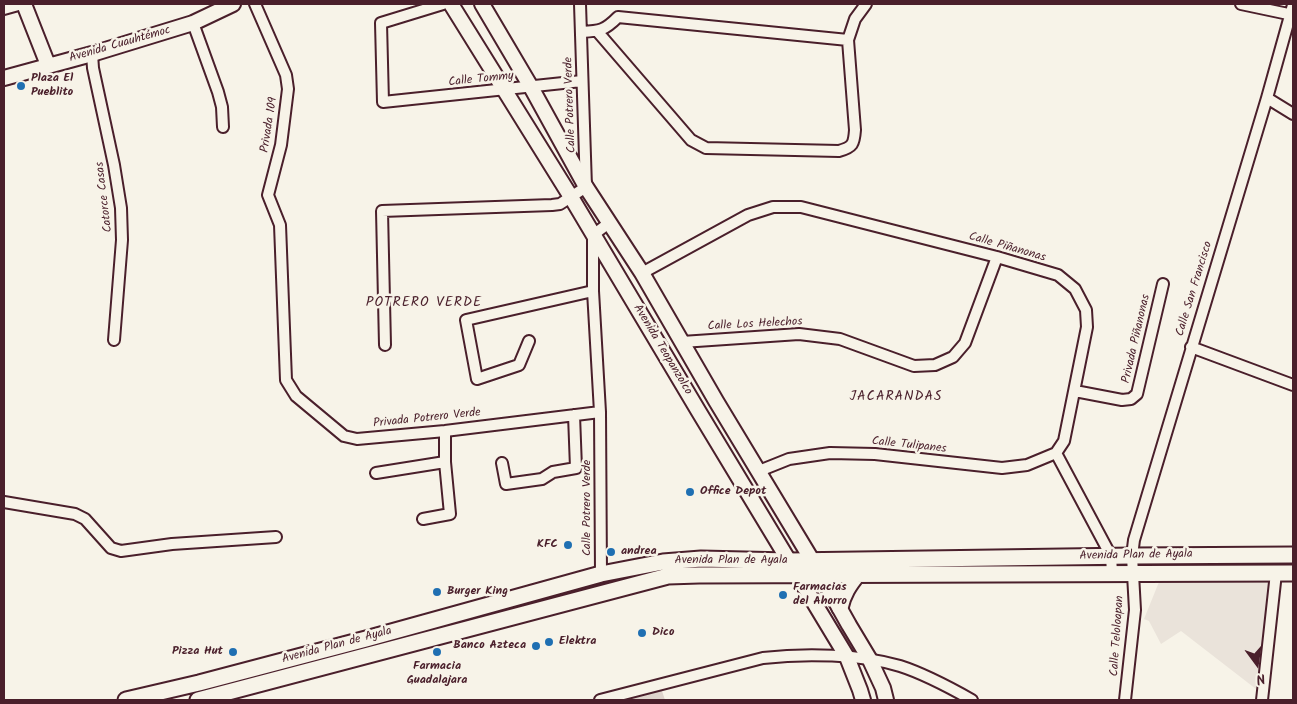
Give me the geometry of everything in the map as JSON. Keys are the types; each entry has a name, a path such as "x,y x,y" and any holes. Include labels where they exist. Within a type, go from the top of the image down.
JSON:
{"main road":[{"path":"23,4 48,65"},
{"name":"Avenida Cuauhtémoc","path":"4,78 92,54 193,23 233,4"},
{"name":"Avenida Teopanzolco","path":"451,4 571,197 847,657 863,700"},
{"name":"Avenida Teopanzolco","path":"482,4 531,87 586,187 642,273 813,561 870,660 883,688 886,700"},
{"path":"699,412 716,400"},
{"name":"Avenida Plan de Ayala","path":"126,700 199,683 601,574 664,562 702,559 813,561 1293,555"},
{"name":"Avenida Plan de Ayala","path":"200,700 668,576 1293,573"},
{"path":"840,608 848,587 858,574"}],"street":[{"path":"4,10 23,4"},
{"name":"Privada 109","path":"255,4 286,75 288,89 281,145 268,195 280,226 286,380 296,396"},
{"name":"Calle Tommy","path":"443,4 381,23 383,102 582,81"},
{"name":"Calle Potrero Verde","path":"580,4 586,187"},
{"path":"597,31 691,140 706,148 839,152 849,149 854,142 855,130 848,40 855,19 866,4"},
{"path":"1241,4 1292,11"},
{"name":"Calle San Francisco","path":"1133,573 1132,556 1134,540 1292,11"},
{"path":"581,32 597,31 608,27 618,18 848,40"},
{"path":"193,23 218,92 222,108 223,127"},
{"name":"Catorce Casas","path":"92,54 93,68 114,165 121,208 122,240 114,340"},
{"path":"1266,98 1293,114"},
{"path":"385,345 382,211 552,205 560,204 586,187"},
{"name":"Calle Piñanonas","path":"642,273 748,215 773,207 801,207 997,257 1058,275 1075,289 1086,310 1086,327 1064,441 1056,453"},
{"path":"593,235 609,223"},
{"name":"Calle Potrero Verde","path":"593,235 593,291 600,412 601,574"},
{"name":"Calle Los Helechos","path":"682,342 799,334 840,340 914,366 935,365 953,357 965,343 997,257"},
{"name":"Privada Piñanonas","path":"1075,391 1122,400 1131,399 1137,394 1163,284"},
{"path":"529,341 518,365 477,379 466,320 593,291"},
{"path":"1191,347 1293,385"},
{"name":"Privada Potrero Verde","path":"296,396 344,436 357,439 574,416"},
{"path":"502,463 506,484 542,479 553,472 576,468 574,416 600,412"},
{"path":"422,519 450,514 445,462 445,431"},
{"name":"Calle Tulipanes","path":"759,471 789,459 830,453 874,454 1002,468 1027,465 1056,453"},
{"path":"1056,453 1112,556 1112,573"},
{"path":"376,473 445,462"},
{"path":"4,502 75,514 85,519 111,548 121,551 172,544 276,537"},
{"name":"Calle Teloloapan","path":"1125,700 1135,610 1133,573"},
{"path":"1262,700 1276,573"},
{"path":"600,700 764,658 790,655 847,657 900,666 940,682 972,700"},
{"path":"199,683 200,700"}],"shaded area":[{"path":"1271,575 1256,689 1181,631 1161,644 1149,621 1144,619 1161,577"},
{"path":"660,685 665,700 600,700"}],"place":[{"name":"Plaza El Pueblito","path":"21,86"},
{"name":"Office Depot","path":"690,492"},
{"name":"KFC","path":"568,545"},
{"name":"andrea","path":"611,552"},
{"name":"Burger King","path":"437,592"},
{"name":"Farmacias del Ahorro","path":"783,595"},
{"name":"Dico","path":"642,633"},
{"name":"Elektra","path":"549,642"},
{"name":"Banco Azteca","path":"536,646"},
{"name":"Pizza Hut","path":"233,652"},
{"name":"Farmacia Guadalajara","path":"437,652"}],"district":[{"name":"POTRERO VERDE","path":"424,304"},
{"name":"JACARANDAS","path":"896,398"}]}
